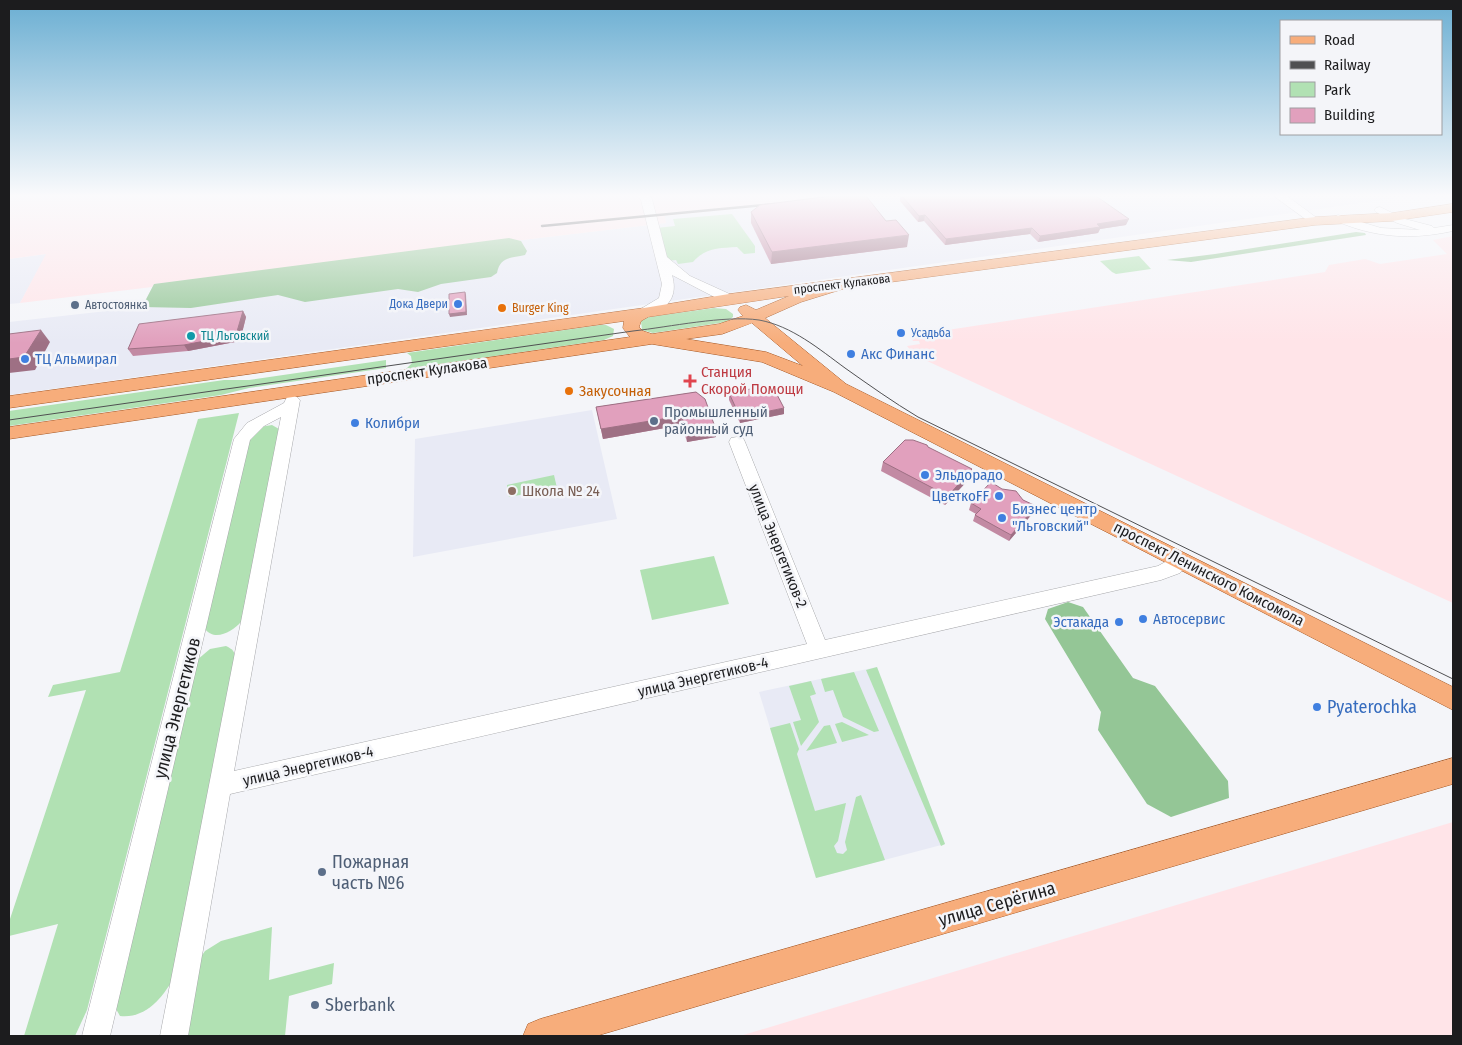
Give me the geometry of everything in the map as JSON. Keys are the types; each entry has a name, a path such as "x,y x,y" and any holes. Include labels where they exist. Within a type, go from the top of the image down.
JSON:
{"main road":[{"name":"проспект Кулакова","path":"9,402 1139,245"},
{"path":"644,313 633,319 631,328 637,335 652,339 722,328 756,317 795,299 840,285"},
{"path":"795,299 785,306 778,319 783,334 802,358"},
{"path":"722,328 741,320 744,314 734,302"},
{"name":"проспект Ленинского Комсомола","path":"734,302 756,317 802,358 840,388 1453,699"},
{"name":"проспект Кулакова","path":"9,432 292,398 376,379 652,339 766,357 840,388"},
{"path":"376,379 395,371 400,363 399,357 395,353 379,350"},
{"name":"улица Серёгина","path":"540,1036 1453,771"}],"street":[{"path":"644,313 659,306 669,293 658,245"},
{"path":"661,258 688,282 734,302"},
{"path":"174,1036 292,398"},
{"name":"улица Энергетиков","path":"96,1036 242,438 249,428 258,421 275,415 292,398"},
{"name":"улица Энергетиков-2","path":"737,442 819,650"},
{"name":"улица Энергетиков-4","path":"221,785 1161,573 1174,568 1181,560"}],"shaded area":[{"path":"9,245 483,245 154,284 152,287 20,303 46,254 9,259"},
{"path":"483,245 1067,245 9,395 9,322 142,307 154,284"},
{"path":"1438,245 1453,245 1453,603 914,355 907,346 920,344 919,341 913,341 911,337 941,331 1325,272 1329,265 1365,259 1380,264 1447,254"},
{"path":"47,254 20,303 9,304 9,259"},
{"name":"Школа № 24","path":"592,410 617,519 413,557 415,439"},
{"path":"877,667 945,844 816,878 759,692"},
{"path":"1453,822 1453,1036 740,1036"}],"green space":[{"path":"457,245 523,245 527,251 525,255 503,261 497,273 491,277 441,284 418,292 398,289 305,302 278,295 191,308 142,307 154,284"},
{"path":"662,245 755,246 755,253 744,254 737,247 724,248 707,251 693,262 678,264 676,260 668,261"},
{"path":"1274,245 1303,245 1191,262 1167,260"},
{"path":"1139,256 1151,269 1116,274 1100,261"},
{"path":"714,308 726,309 733,314 733,317 726,322 653,333 642,330 641,321 649,317"},
{"path":"606,325 614,329 613,336 604,340 406,369 412,363 411,356 407,353"},
{"path":"386,360 386,368 249,388 221,395 9,426 9,411 224,380 249,380"},
{"path":"239,413 87,1010 75,1036 24,1036 58,924 9,936 9,922 86,690 48,697 53,685 120,672 198,419"},
{"path":"272,425 279,429 241,622 229,632 214,635 205,629 248,437 260,427"},
{"path":"554,475 557,488 509,497 507,485"},
{"path":"714,556 729,604 652,620 640,570"},
{"path":"1068,602 1083,607 1133,678 1155,686 1228,781 1229,798 1171,817 1147,804 1098,730 1101,712 1045,619 1048,609"},
{"path":"226,646 233,650 235,658 173,979 158,1000 144,1011 129,1016 120,1016 116,1009 197,660 210,649"},
{"path":"877,667 945,844 941,846 866,670"},
{"path":"854,672 879,731 874,732 843,717 833,690 825,692 821,679"},
{"path":"811,681 816,694 810,696 819,722 801,746 793,722 801,720 789,686"},
{"path":"842,722 869,735 842,742 835,724"},
{"path":"790,723 799,749 797,754 815,811 846,803 838,841 834,846 837,853 843,854 847,850 845,842 856,797 861,795 885,860 816,878 770,728"},
{"path":"830,725 837,743 806,751 824,726"},
{"path":"272,927 269,980 334,963 332,984 289,996 285,1036 186,1036 185,1020 198,961 205,951 221,941"}],"building":[{"path":"768,245 830,245 772,252"},
{"name":"Дока Двери","path":"465,292 466,312 449,314 449,294"},
{"name":"ТЦ Льговский","path":"243,311 236,335 184,345 128,349 139,324"},
{"path":"41,330 24,357 9,359 9,334"},
{"path":"772,385 784,408 740,417 729,393"},
{"path":"696,392 705,399 715,427 687,432 681,416 601,429 596,407"},
{"name":"Эльдорадо","path":"905,440 913,440 927,445 972,469 948,496 883,462"},
{"name":"Бизнес центр \"Льговский\"","path":"991,482 1002,489 1016,491 1023,500 1036,506 1011,535 975,515 981,509 971,503"}],"tram line":[{"path":"9,420 697,322 730,319 759,320 783,327 805,339 918,417 1453,679"}],"place":[{"name":"Дока Двери","path":"458,304"},
{"name":"Автостоянка","path":"75,305"},
{"name":"Burger King","path":"502,308"},
{"name":"Усадьба","path":"901,333"},
{"name":"ТЦ Льговский","path":"191,336"},
{"name":"Акс Финанс","path":"851,354"},
{"name":"ТЦ Альмирал","path":"25,359"},
{"name":"Станция Скорой Помощи","path":"690,381"},
{"name":"Закусочная","path":"569,391"},
{"name":"Промышленный районный суд","path":"654,421"},
{"name":"Колибри","path":"355,423"},
{"name":"Эльдорадо","path":"925,475"},
{"name":"Школа № 24","path":"512,491"},
{"name":"ЦветкоFF","path":"999,496"},
{"name":"Бизнес центр \"Льговский\"","path":"1002,518"},
{"name":"Автосервис","path":"1143,619"},
{"name":"Эстакада","path":"1119,622"},
{"name":"Pyaterochka","path":"1317,707"},
{"name":"Пожарная часть №6","path":"322,872"},
{"name":"Sberbank","path":"315,1005"}]}
